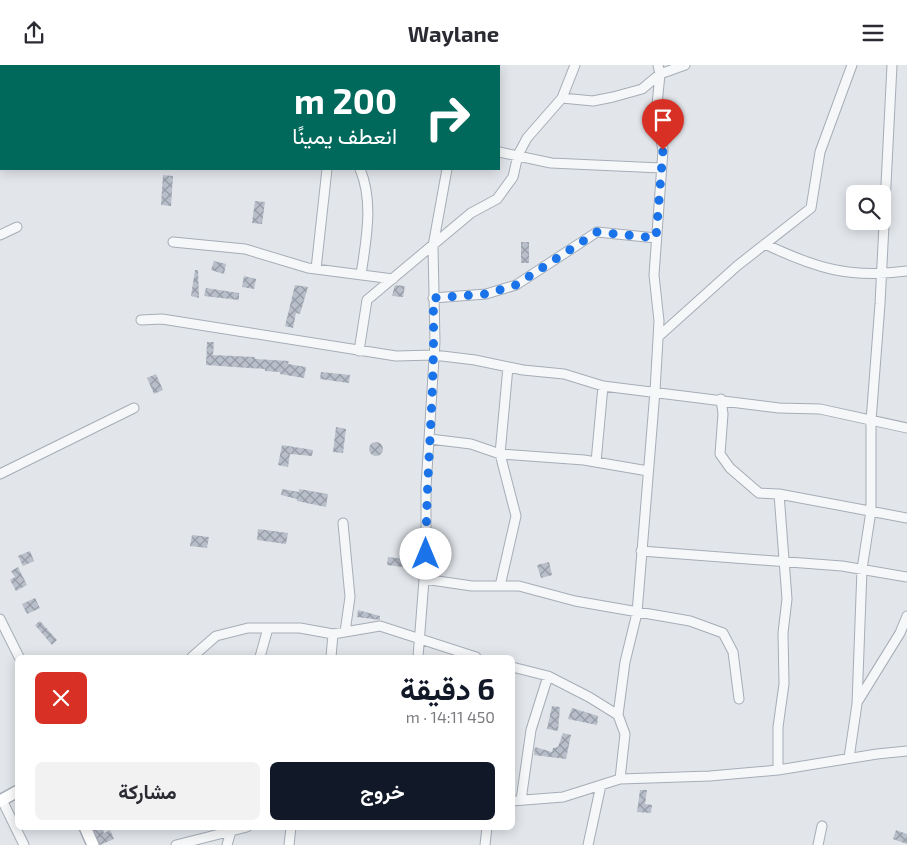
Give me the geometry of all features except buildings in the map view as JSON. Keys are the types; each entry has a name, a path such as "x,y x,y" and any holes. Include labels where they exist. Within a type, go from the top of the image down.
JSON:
{"street":[{"path":"359,351 368,300 471,213 497,199 513,177 518,155 527,138 562,98 575,65"},
{"path":"562,98 594,101 613,97 642,89 659,70 685,65"},
{"path":"658,337 698,299 811,208 820,153 852,65"},
{"path":"849,758 857,704 862,569 871,511 871,421 882,275 892,65"},
{"path":"620,779 625,734 618,715 625,663 637,613 659,321 654,275 663,150 656,115 659,70"},
{"path":"500,152 551,163 661,169"},
{"path":"316,269 327,170"},
{"path":"360,170 365,181 368,221 361,275"},
{"path":"418,655 424,579 426,487 434,355 433,246 447,170"},
{"path":"0,235 16,227"},
{"path":"433,298 486,294 516,285 597,232 656,238"},
{"path":"173,242 245,249 316,269 393,279"},
{"path":"765,244 806,264 846,273 882,275 907,271"},
{"path":"141,320 162,319 396,356 434,355 564,375 603,386 721,399 779,408 820,409 907,427"},
{"path":"500,586 516,516 500,454 508,367"},
{"path":"596,462 603,386"},
{"path":"721,399 723,414 720,454 730,468 759,493 779,494 907,518"},
{"path":"0,474 134,408"},
{"path":"430,439 471,444 500,454 596,462 648,471"},
{"path":"778,770 778,727 784,684 783,633 788,599 779,494"},
{"path":"343,523 350,597 345,632"},
{"path":"641,551 784,561 862,569 907,577"},
{"path":"424,579 472,586 519,586 637,613 690,621 723,633 733,653 739,699"},
{"path":"857,704 900,633 907,616"},
{"path":"0,619 19,655"},
{"path":"194,655 216,636 248,628 300,628 333,634 380,626 470,655"},
{"path":"261,655 268,628"},
{"path":"331,655 333,634"},
{"path":"515,668 548,676 589,697 618,715"},
{"path":"548,676 531,730 517,800 564,797 620,779 710,776 778,770 849,758 907,751"},
{"path":"588,845 601,785"},
{"path":"15,793 1,801 15,828"},
{"path":"818,845 822,826"},
{"path":"16,830 24,845"},
{"path":"86,830 93,845"},
{"path":"176,845 228,830"},
{"path":"227,845 232,830"},
{"path":"290,845 291,830"},
{"path":"485,845 487,830"}],"route":[{"path":"426,554 426,487 431,431 435,342 433,298 486,294 516,285 545,268 567,249 597,232 656,238 663,150"}]}
